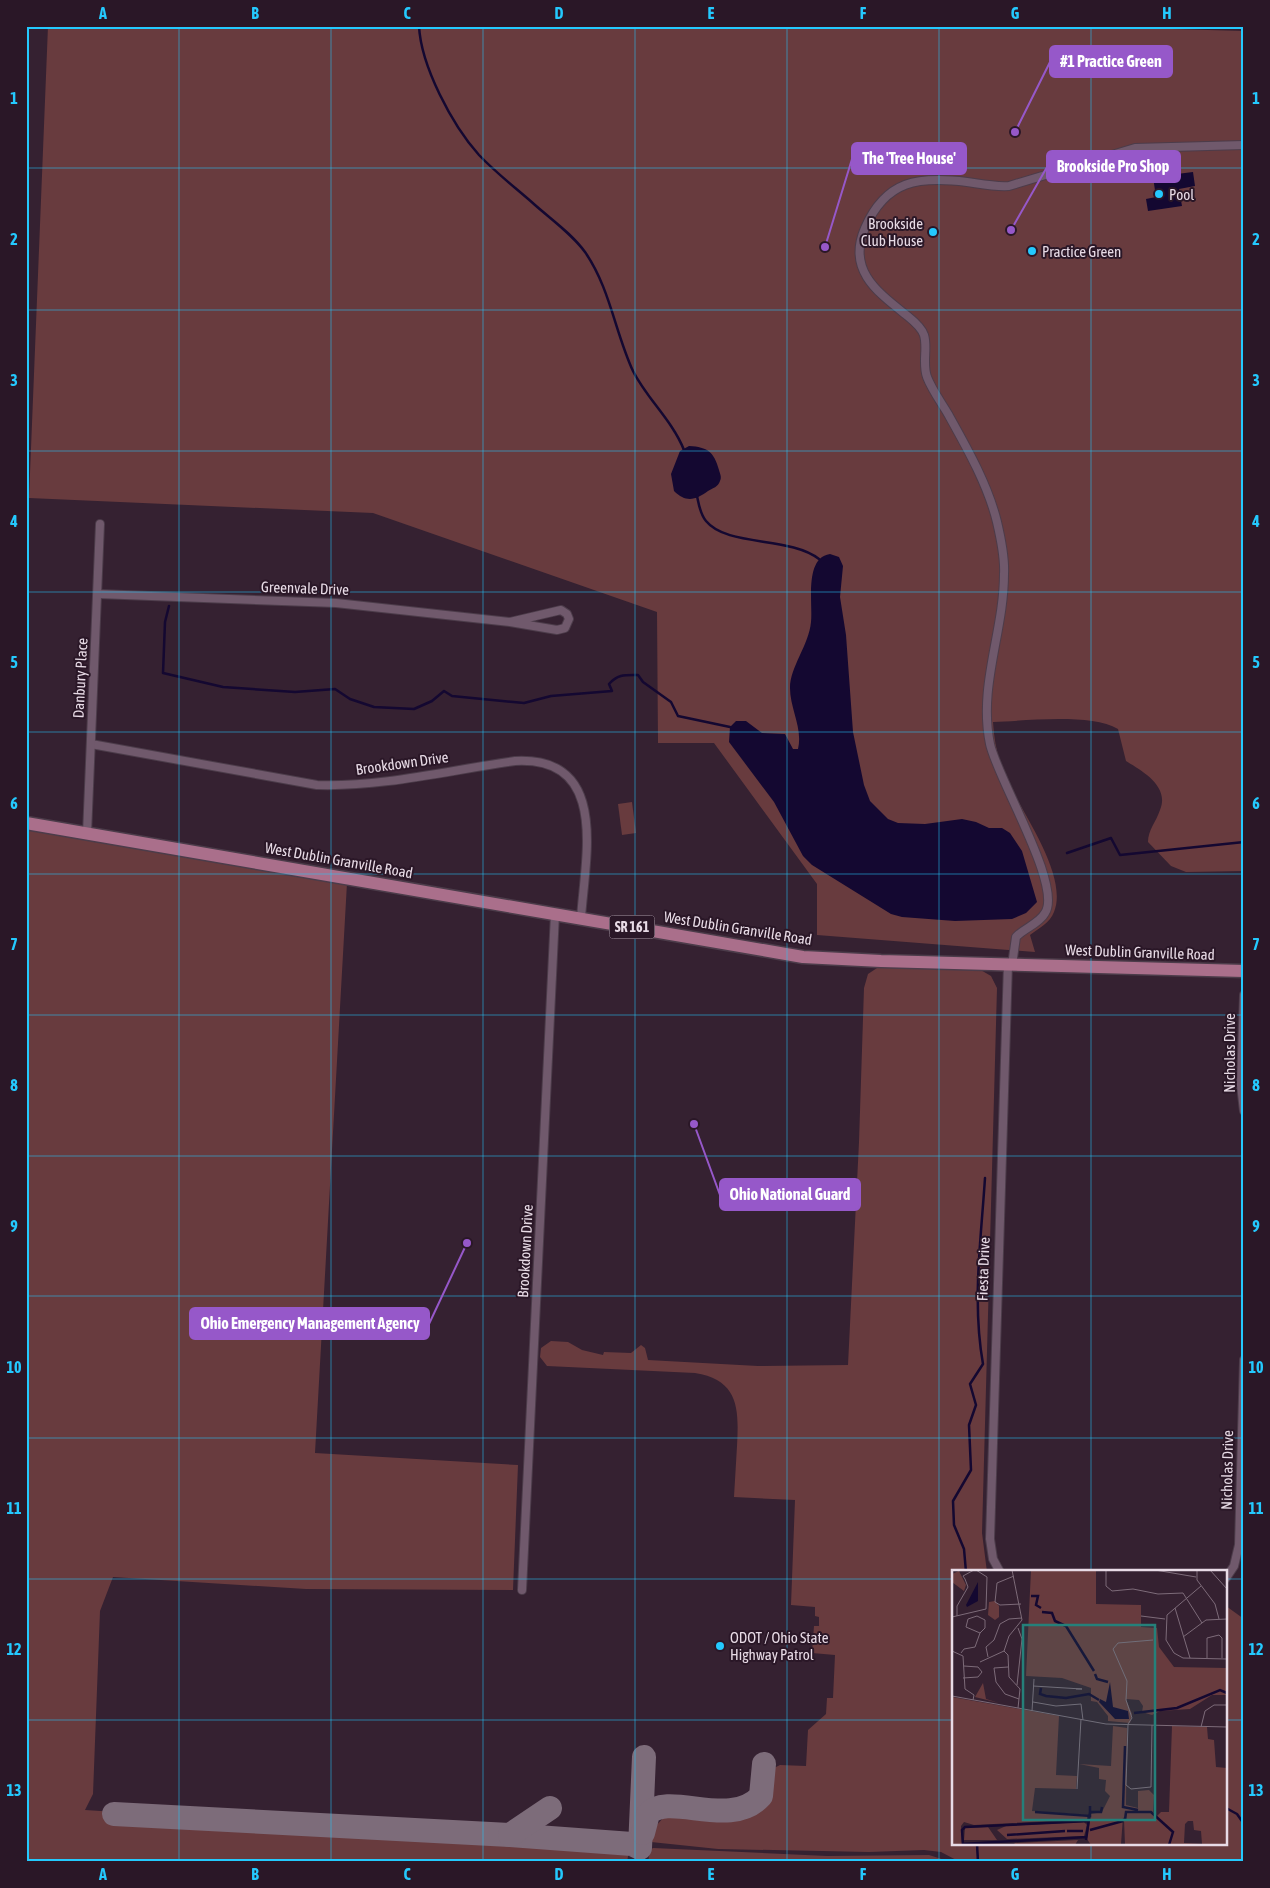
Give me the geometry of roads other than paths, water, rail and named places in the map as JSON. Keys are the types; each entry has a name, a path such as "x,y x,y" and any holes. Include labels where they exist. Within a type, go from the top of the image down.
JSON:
{"main road":[{"name":"West Dublin Granville Road","path":"26,823 803,957 1244,971"}],"street":[{"name":"Fiesta Drive","path":"999,1570 993,1559 990,1538 1010,964 1016,937 1044,915 1049,900 1029,834 1001,776 989,734 989,679 1004,583 1004,558 995,514 984,485 927,377 923,334 914,322 868,281 861,264 861,240 866,225 879,203 889,192 901,186 941,180 1011,186 1049,172 1139,147 1244,145"},
{"name":"Danbury Place","path":"88,834 100,524"},
{"name":"Greenvale Drive","path":"98,594 336,602 510,622 557,630 565,628 569,619 567,614 561,610 510,622"},
{"name":"Brookdown Drive","path":"91,744 317,784 340,785 383,781 515,761 536,760 554,765 576,785 582,797 586,813 587,838 581,918"},
{"name":"Brookdown Drive","path":"522,1590 555,914"},
{"name":"Nicholas Drive","path":"1244,995 1241,1085 1244,1111"},
{"name":"Nicholas Drive","path":"1228,1575 1234,1566 1239,1545 1244,1360"}],"waterway":[{"path":"419,26 425,59 432,76 449,112 469,142 492,168 568,233 580,245 594,266 601,280 633,371 673,429 684,450"},
{"path":"697,496 702,515 716,529 728,535 792,547 807,552 819,559"},
{"path":"169,606 165,622 163,673 223,687 295,692 335,689 350,699 374,707 414,709 432,701 444,691 452,696 524,703 551,696 612,691 609,684 616,678 625,675 638,675 643,682 671,702 678,716 730,727"},
{"path":"1067,853 1111,838 1120,855 1244,842"},
{"path":"966,1570 964,1549 954,1525 953,1501 971,1470 969,1425 976,1405 970,1384 983,1364 978,1318 978,1294 985,1178"},
{"path":"1228,1809 1237,1814 1244,1824"},
{"path":"977,1846 978,1862"}],"place":[{"name":"#1 Practice Green","path":"1015,132"},
{"name":"Pool","path":"1159,194"},
{"name":"Brookside Pro Shop","path":"1011,230"},
{"name":"Brookside Club House","path":"933,232"},
{"name":"The 'Tree House'","path":"825,247"},
{"name":"Practice Green","path":"1032,251"},
{"name":"Ohio National Guard","path":"694,1124"},
{"name":"Ohio Emergency Management Agency","path":"467,1243"},
{"name":"ODOT / Ohio State Highway Patrol","path":"720,1646"}]}
